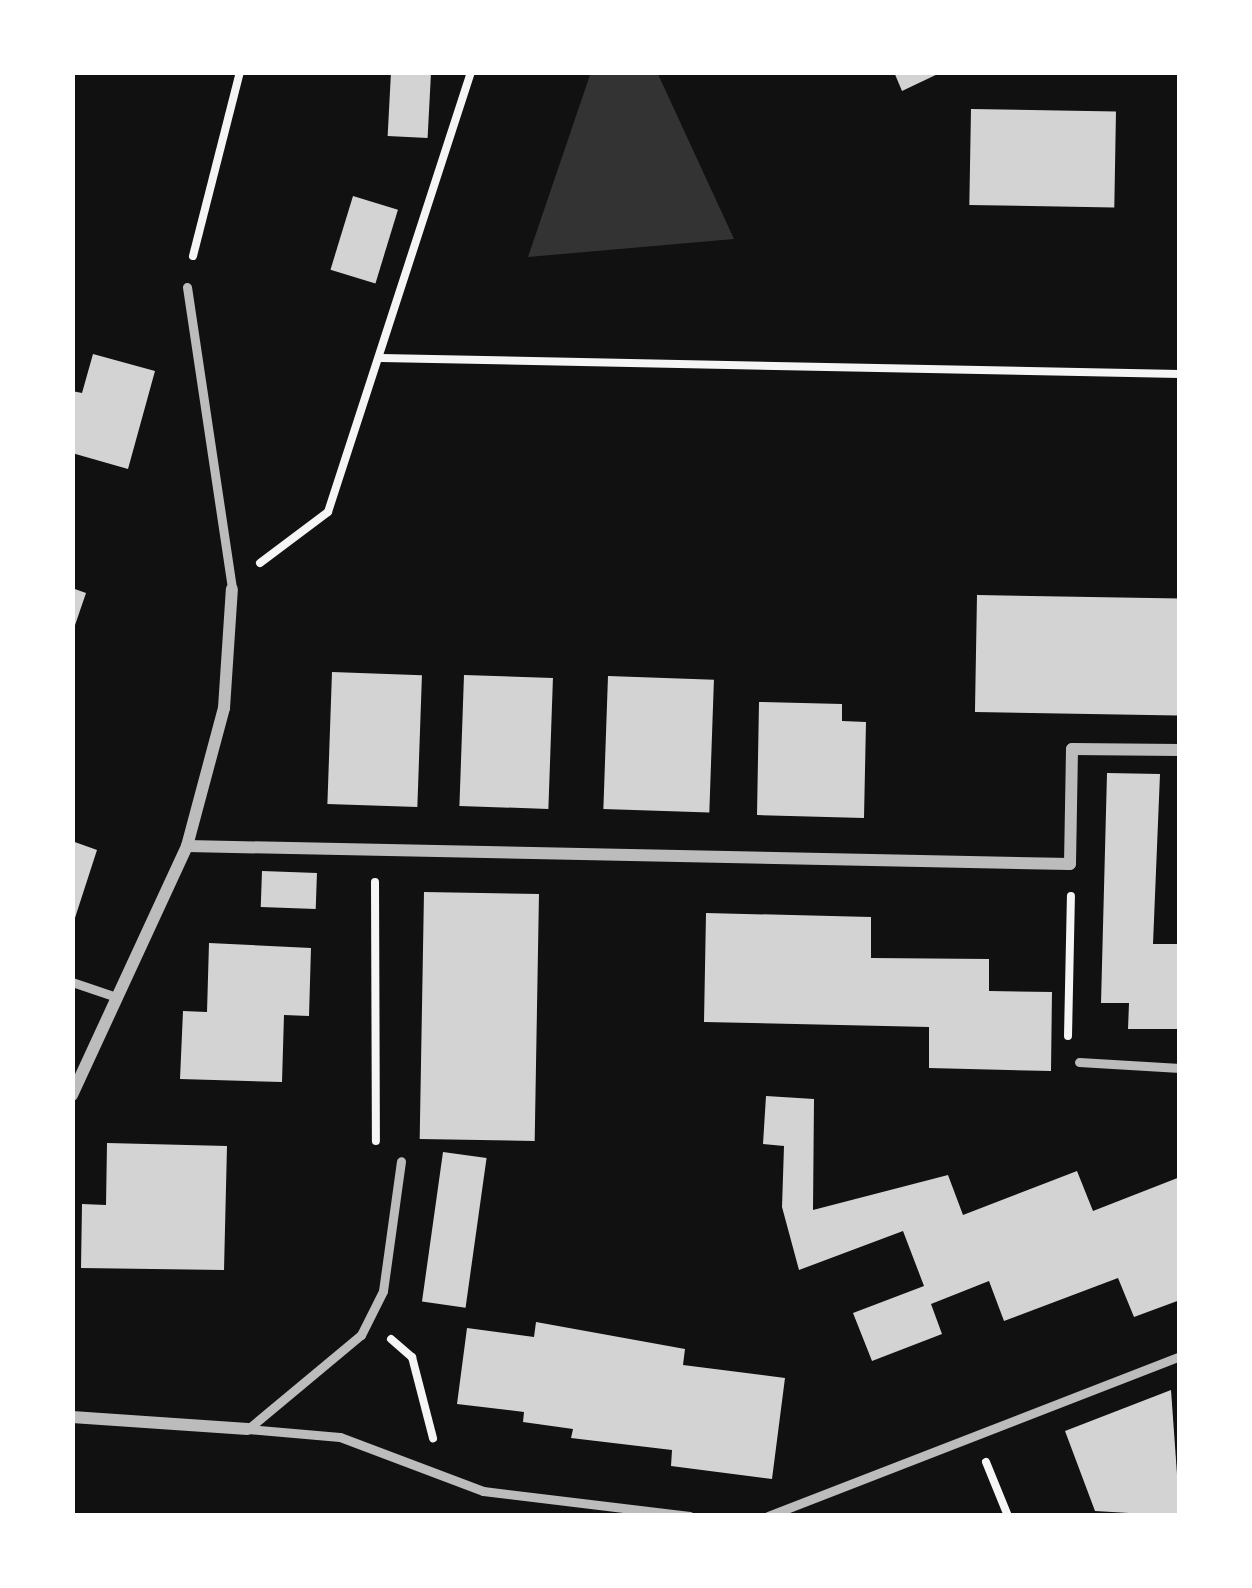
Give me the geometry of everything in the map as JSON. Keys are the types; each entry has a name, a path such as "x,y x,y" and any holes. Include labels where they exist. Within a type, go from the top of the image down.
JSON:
{"street":[{"path":"72,1095 187,847 224,708 232,590"},
{"path":"187,847 1070,864 1072,748 1180,750"},
{"path":"72,1417 248,1429"}],"lane":[{"path":"188,287 232,590"},
{"path":"72,982 116,997"},
{"path":"1079,1062 1180,1068"},
{"path":"248,1429 369,1319 401,1161"},
{"path":"768,1516 1180,1356"},
{"path":"248,1429 340,1437 484,1491 688,1516"}],"path":[{"path":"188,287 240,72"},
{"path":"232,590 328,512 471,72"},
{"path":"381,358 1180,374"},
{"path":"375,850 374,1139 401,1161"},
{"path":"1070,864 1066,1031 1079,1062"},
{"path":"369,1319 412,1357 442,1476"},
{"path":"975,1435 1008,1516"}],"shaded area":[{"path":"591,72 657,72 734,239 528,257"}],"building":[{"path":"391,72 431,74 428,138 388,136"},
{"path":"894,72 942,72 902,91"},
{"path":"971,109 1116,112 1114,208 969,205"},
{"path":"353,196 398,210 375,283 330,270"},
{"path":"93,354 155,371 128,469 72,453 72,391 82,393"},
{"path":"72,588 86,593 73,631 72,631"},
{"path":"977,595 1180,599 1178,716 975,712"},
{"path":"332,672 422,675 417,807 327,804"},
{"path":"464,675 553,678 548,809 459,806"},
{"path":"608,676 714,680 709,813 603,809"},
{"path":"759,702 842,704 842,721 866,722 864,818 757,815"},
{"path":"1107,773 1160,774 1153,944 1180,944 1180,1029 1128,1029 1129,1003 1101,1003"},
{"path":"72,841 97,850 73,924 72,924"},
{"path":"262,871 317,873 316,909 261,907"},
{"path":"424,892 539,894 535,1141 420,1139"},
{"path":"706,913 871,917 871,958 989,959 989,991 1052,992 1051,1071 929,1068 929,1027 704,1022"},
{"path":"209,943 311,948 309,1016 284,1015 282,1082 180,1079 183,1011 207,1012"},
{"path":"766,1096 814,1099 813,1210 948,1175 963,1215 1077,1171 1093,1211 1180,1177 1180,1300 1134,1317 1118,1278 1004,1321 989,1281 931,1304 942,1334 872,1361 853,1313 924,1286 903,1231 799,1270 782,1207 784,1146 763,1144"},
{"path":"107,1143 227,1146 224,1270 81,1268 82,1204 106,1205"},
{"path":"443,1152 487,1158 466,1308 422,1302"},
{"path":"536,1322 685,1349 683,1365 785,1378 772,1479 671,1466 672,1450 571,1438 573,1429 523,1422 524,1412 457,1404 467,1328 534,1337"},
{"path":"1171,1390 1180,1516 1095,1511 1065,1431"}]}
